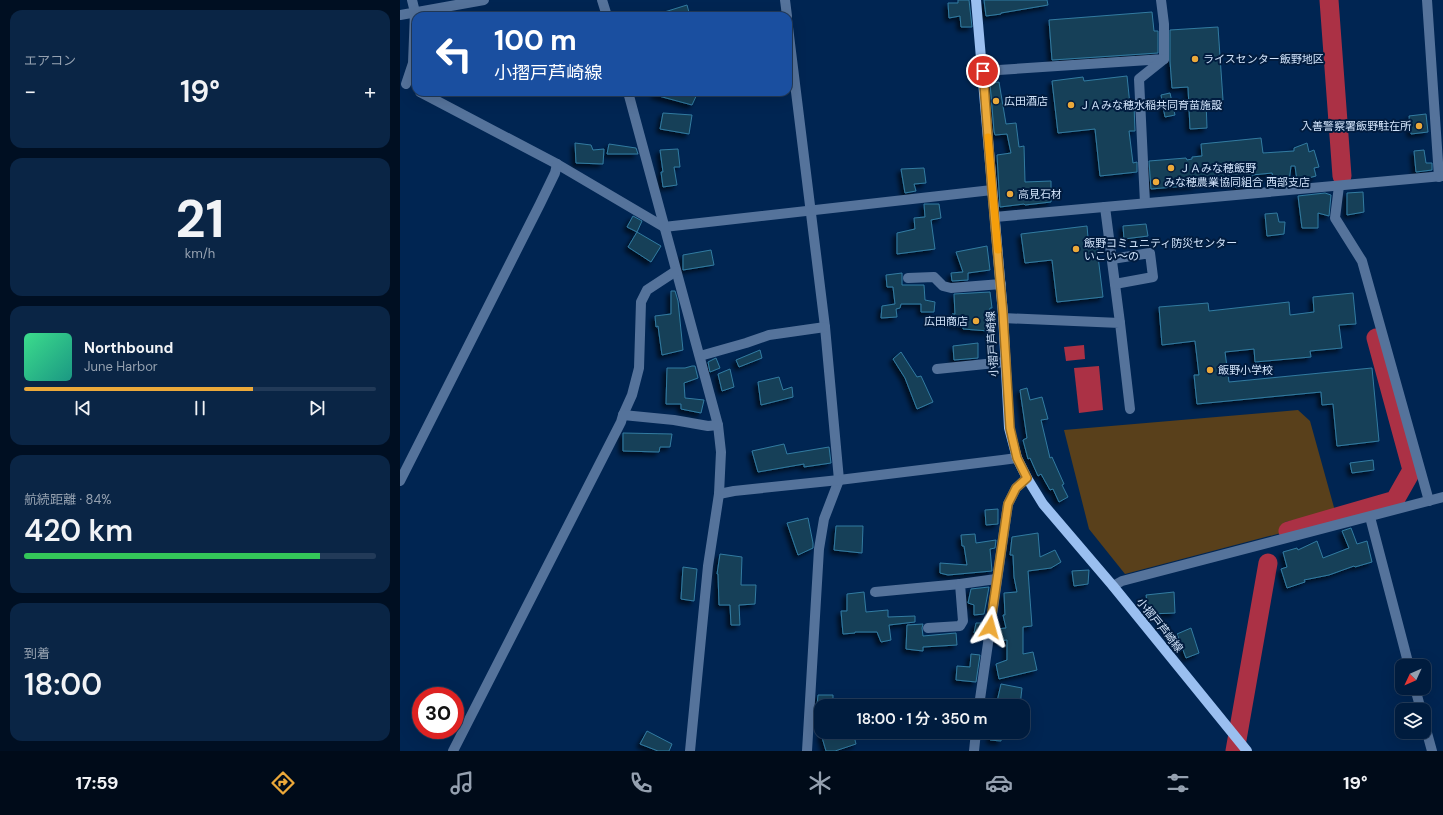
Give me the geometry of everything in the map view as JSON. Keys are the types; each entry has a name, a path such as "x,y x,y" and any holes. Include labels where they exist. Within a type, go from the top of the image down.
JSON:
{"main road":[{"name":"小摺戸芦崎線","path":"976,0 1001,284 1010,428 1017,458 1043,504 1113,586 1247,751"}],"street":[{"path":"412,0 415,12 484,0"},
{"path":"602,0 606,12"},
{"path":"785,0 786,12"},
{"path":"1161,0 1164,24 1164,59"},
{"path":"995,217 1441,177 1427,0"},
{"path":"400,15 412,13"},
{"path":"792,59 825,327 839,480 824,519 819,549 807,751"},
{"path":"983,71 1164,59"},
{"path":"1145,204 1139,79 1164,59"},
{"path":"412,66 403,83 412,88"},
{"path":"428,96 558,164 664,226 992,190"},
{"path":"629,96 718,425 721,452 719,494 708,566 690,751"},
{"path":"400,481 540,204 558,164"},
{"path":"1339,186 1335,218 1362,261 1429,501"},
{"path":"1105,207 1130,409"},
{"path":"1112,259 1150,253 1153,277 1115,284"},
{"path":"453,751 603,457 632,395 638,368 641,302 647,290 676,271"},
{"path":"908,278 934,277 943,286 951,288 1001,284"},
{"path":"1003,318 1120,323"},
{"path":"700,356 746,344 769,335 825,327"},
{"path":"938,369 1006,362"},
{"path":"623,416 674,420 708,426 718,425"},
{"path":"719,494 734,490 839,480 1017,458"},
{"path":"980,699 1008,504 1016,488 1027,478"},
{"path":"1113,586 1130,579 1443,497"},
{"path":"1370,517 1407,659"},
{"path":"875,592 996,579"},
{"path":"928,628 960,626 963,621 960,584"},
{"path":"974,751 975,739"},
{"path":"1429,739 1432,751"}],"shaded area":[{"path":"1084,345 1085,359 1066,361 1064,347"},
{"path":"1099,366 1103,410 1079,413 1074,368"},
{"path":"1298,410 1310,421 1335,511 1285,522 1281,533 1125,574 1089,529 1064,430"}],"building":[{"path":"958,0 969,0 972,27 961,27 960,16 949,18 948,3 958,3"},
{"path":"984,0 1047,0 1048,5 986,16"},
{"path":"687,5 689,12 664,12"},
{"path":"1152,12 1154,31 1158,31 1158,53 1052,60 1049,20"},
{"name":"ライスセンター飯野地区","path":"1218,27 1223,100 1206,101 1207,128 1190,129 1188,87 1172,88 1170,30"},
{"path":"1127,76 1130,105 1134,105 1135,131 1129,131 1133,163 1137,162 1137,172 1100,176 1095,129 1058,133 1052,81 1083,77 1084,81"},
{"path":"999,82 1006,124 1016,123 1019,147 1024,146 1025,182 1051,181 1051,202 1000,207 997,155 1011,153 1007,134 995,135 994,131 990,83"},
{"path":"1170,93 1175,115 1165,117 1161,95"},
{"path":"659,96 696,96 692,105"},
{"path":"663,113 692,115 689,134 660,129"},
{"path":"1426,114 1428,132 1411,134 1409,116"},
{"path":"1261,138 1263,153 1294,151 1294,148 1307,143 1309,152 1314,150 1319,167 1314,168 1316,176 1297,181 1295,166 1291,166 1289,182 1275,184 1272,173 1252,175 1252,186 1236,188 1236,176 1195,180 1196,185 1151,189 1149,161 1186,158 1187,160 1192,159 1192,157 1202,156 1201,144"},
{"path":"575,143 591,145 593,150 604,149 603,164 576,163"},
{"path":"609,144 636,148 638,154 607,154"},
{"path":"678,149 680,167 674,167 677,185 663,187 661,172 663,172 660,150"},
{"path":"1424,150 1426,163 1432,163 1432,170 1416,172 1414,151"},
{"path":"924,168 926,183 914,184 916,191 905,193 901,169"},
{"path":"1363,192 1364,212 1347,215 1347,193"},
{"path":"1325,193 1331,195 1329,216 1318,213 1318,228 1302,228 1298,196"},
{"path":"924,204 939,204 941,218 931,220 935,249 897,254 897,233 915,229 914,218 925,217"},
{"path":"1277,213 1279,222 1285,222 1284,234 1267,236 1265,214"},
{"path":"633,216 642,221 637,232 627,227"},
{"path":"1146,224 1148,236 1124,239 1123,226"},
{"path":"1087,226 1089,249 1097,248 1103,297 1057,302 1052,260 1025,263 1021,234"},
{"path":"637,232 661,246 651,262 628,247"},
{"path":"987,246 990,270 968,273 968,280 952,281 951,273 963,272 956,252"},
{"path":"711,250 714,265 683,270 683,255"},
{"path":"902,273 902,285 924,285 925,300 935,302 934,312 921,312 921,304 901,304 900,308 896,309 897,317 881,318 882,306 895,304 893,287 887,287 886,275"},
{"path":"671,291 675,291 678,301 683,350 662,355 655,316 671,314"},
{"path":"990,292 992,308 990,308 989,331 963,329 963,325 952,325 952,314 955,314 954,294"},
{"path":"1353,293 1356,324 1339,325 1342,348 1310,351 1311,357 1255,362 1254,349 1225,352 1229,382 1372,368 1379,441 1337,446 1333,404 1322,405 1321,392 1197,404 1194,375 1199,375 1195,341 1162,345 1159,307 1208,303 1209,311 1289,302 1290,315 1314,312 1313,297"},
{"path":"978,343 978,358 954,360 953,346"},
{"path":"760,350 762,358 739,367 736,360"},
{"path":"901,352 917,377 921,376 933,402 917,409 905,378 893,359"},
{"path":"716,358 720,368 710,372 708,362"},
{"path":"695,366 698,378 684,383 685,398 704,400 701,413 681,409 681,404 666,404 667,368 685,368"},
{"path":"730,369 734,387 722,391 718,374"},
{"path":"779,377 783,390 792,387 793,397 761,405 758,382"},
{"path":"1027,388 1030,400 1042,397 1048,419 1041,420 1050,458 1052,457 1068,497 1059,502 1053,489 1050,490 1041,474 1038,476 1030,458 1028,459 1023,440 1027,438 1020,390"},
{"path":"623,433 672,434 670,447 660,447 659,452 623,451"},
{"path":"784,444 787,454 829,447 831,463 804,467 804,464 758,472 752,451"},
{"path":"1373,460 1374,470 1352,473 1350,463"},
{"path":"998,509 998,524 986,525 985,510"},
{"path":"808,518 813,548 798,555 787,523"},
{"path":"836,526 863,526 862,553 834,550"},
{"path":"1351,528 1357,544 1367,541 1372,562 1354,566 1329,575 1304,580 1305,582 1287,588 1281,569 1287,567 1283,552 1297,548 1298,550 1317,541 1323,558 1349,548 1342,531"},
{"path":"1038,533 1040,557 1055,550 1061,562 1051,568 1028,571 1032,626 1023,627 1023,654 1033,652 1037,670 999,679 996,664 1007,660 1007,640 996,641 997,629 1006,628 1003,615 1005,615 1004,593 1017,592 1014,577 1013,555 1010,555 1012,537"},
{"path":"975,534 976,543 996,540 995,548 990,549 992,571 948,575 940,573 940,563 967,565 961,535"},
{"path":"720,554 742,557 741,585 756,585 755,604 739,605 740,625 731,625 730,605 719,605 717,574"},
{"path":"683,567 697,569 694,601 681,599"},
{"path":"1089,570 1088,584 1074,586 1072,571"},
{"path":"989,587 984,614 974,615 974,605 968,603 971,589"},
{"path":"864,592 866,612 888,610 888,617 915,616 915,622 889,625 891,640 881,642 877,632 855,632 843,634 841,611 847,611 847,594"},
{"path":"1174,592 1175,613 1149,614 1146,595"},
{"path":"976,623 984,623 983,634 974,633"},
{"path":"923,624 923,636 956,633 957,645 923,647 923,651 906,649 907,625"},
{"path":"1191,628 1199,653 1186,658 1177,634"},
{"path":"971,654 980,655 976,682 956,680 957,666 970,667"},
{"path":"1001,684 1022,688 1021,699 998,699"},
{"path":"818,695 833,695 833,699 818,699"},
{"path":"647,731 672,744 669,751 658,751 640,744"},
{"path":"822,739 855,739 856,744 835,751 826,751"},
{"path":"990,739 1001,739 1001,741"}],"waterway":[{"path":"1329,0 1342,176"},
{"path":"1288,531 1395,500 1412,470 1376,338"},
{"path":"1235,751 1268,563"}],"slow traffic":[{"path":"988,137 998,250"}],"place":[{"name":"ライスセンター飯野地区","path":"1195,59"},
{"name":"広田酒店","path":"996,101"},
{"name":"ＪＡみな穂水稲共同育苗施設","path":"1071,105"},
{"name":"入善警察署飯野駐在所","path":"1419,126"},
{"name":"ＪＡみな穂飯野","path":"1171,168"},
{"name":"みな穂農業協同組合 西部支店","path":"1156,182"},
{"name":"高見石材","path":"1010,194"},
{"name":"飯野コミュニティ防災センター いこい～の","path":"1076,249"},
{"name":"広田商店","path":"976,321"},
{"name":"飯野小学校","path":"1210,370"}],"route":[{"path":"983,71 1003,314 1010,428 1017,458 1027,478 1016,488 1008,504 990,627"}]}
